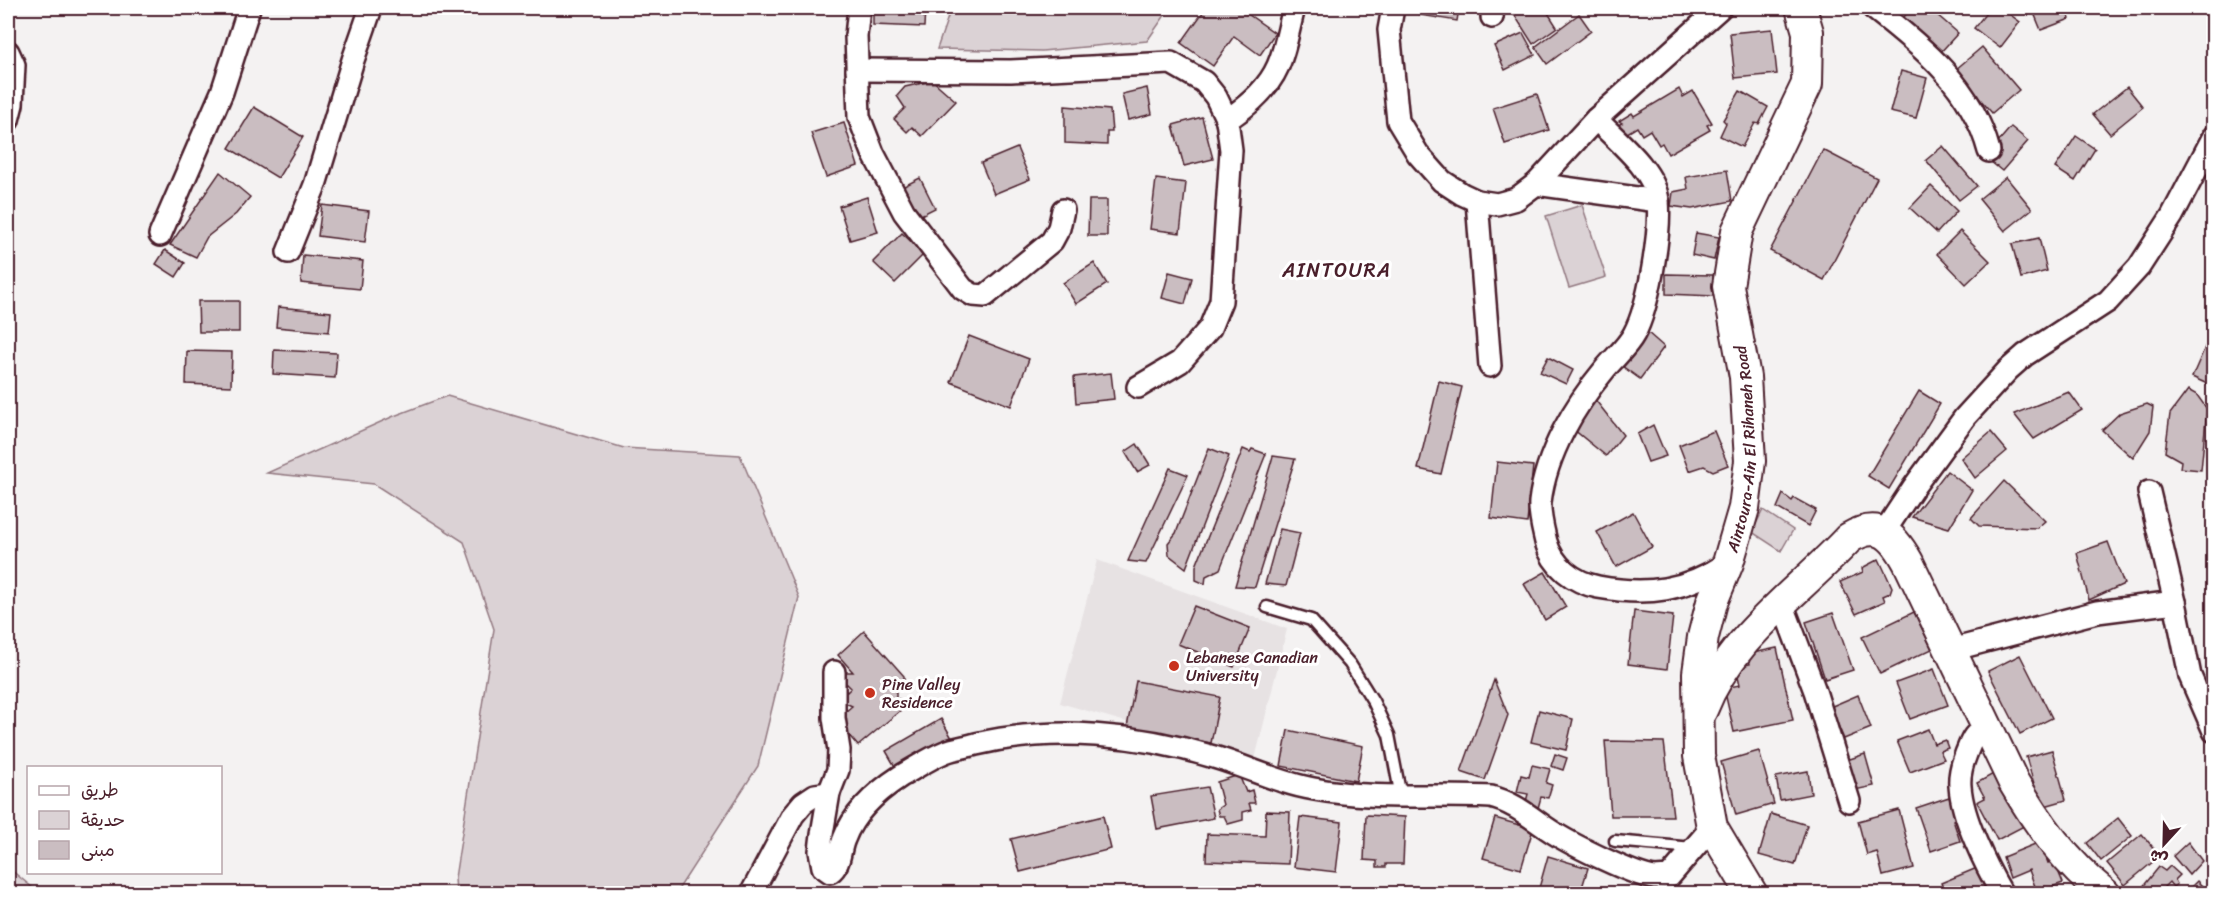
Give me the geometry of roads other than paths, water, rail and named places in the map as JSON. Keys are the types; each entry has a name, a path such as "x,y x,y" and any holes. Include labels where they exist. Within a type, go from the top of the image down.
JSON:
{"main road":[{"name":"Aintoura-Ain El Rihaneh Road","path":"1752,894 1702,837 1698,673 1703,637 1712,602 1728,563 1744,508 1750,461 1744,377 1728,286 1737,231 1808,84 1808,32 1801,8"},
{"path":"1698,721 1707,697 1733,654 1782,603 1849,538 1859,532 1872,530 1884,532 1894,539 1902,550 2013,781 2030,810 2071,863 2105,894"}],"street":[{"path":"160,235 222,92 249,8"},
{"path":"288,252 315,185 371,8"},
{"path":"859,8 856,36 859,117 873,153 904,212 963,289 973,295 985,296 1052,241 1059,228 1063,210"},
{"path":"1227,120 1247,106 1261,92 1278,66 1294,8"},
{"path":"1393,8 1389,30 1398,120 1418,154 1431,170 1462,194 1478,201 1497,204 1516,199 1536,184 1596,119 1720,8"},
{"path":"1873,8 1935,60 1956,84 1984,132 1989,151"},
{"path":"8,52 14,65 12,104 8,120"},
{"path":"857,70 1011,71 1171,63 1204,82 1216,97 1227,120 1231,150 1221,301 1210,328 1180,362 1138,387"},
{"path":"1596,119 1639,163 1654,186 1658,201 1650,283 1647,302 1634,336 1604,370 1580,403 1562,435 1549,465 1540,503 1542,528 1555,561 1569,575 1586,585 1616,590 1656,590 1685,586 1707,577 1728,563"},
{"path":"1884,532 1965,417 2008,370 2025,355 2108,301 2132,276 2172,216 2214,136"},
{"path":"1536,184 1658,201"},
{"path":"1478,201 1490,366"},
{"path":"2149,492 2190,676 2214,731"},
{"path":"1782,603 1815,691 1849,801"},
{"path":"1951,651 2097,612 2175,603"},
{"path":"834,672 834,718 839,750 837,770 829,793 820,851 823,867 830,872 837,864 843,839 857,814 901,776 946,752 1006,737 1061,734 1104,736 1145,742 1214,757 1286,784 1346,794 1401,797 1478,796 1503,800 1563,838 1622,867 1654,878 1669,877 1702,837"},
{"path":"1988,726 1975,733 1961,768 1959,783 1968,819 1990,872 2002,894"},
{"path":"752,894 794,815 803,803 814,795 829,793"}],"lane":[{"path":"1268,606 1311,620 1350,664 1373,701 1389,735 1401,797"},
{"path":"1615,841 1702,837"}],"place":[{"name":"Lebanese Canadian University","path":"1174,666"},
{"name":"Pine Valley Residence","path":"870,693"}],"district":[{"name":"AINTOURA","path":"1337,270"}]}
